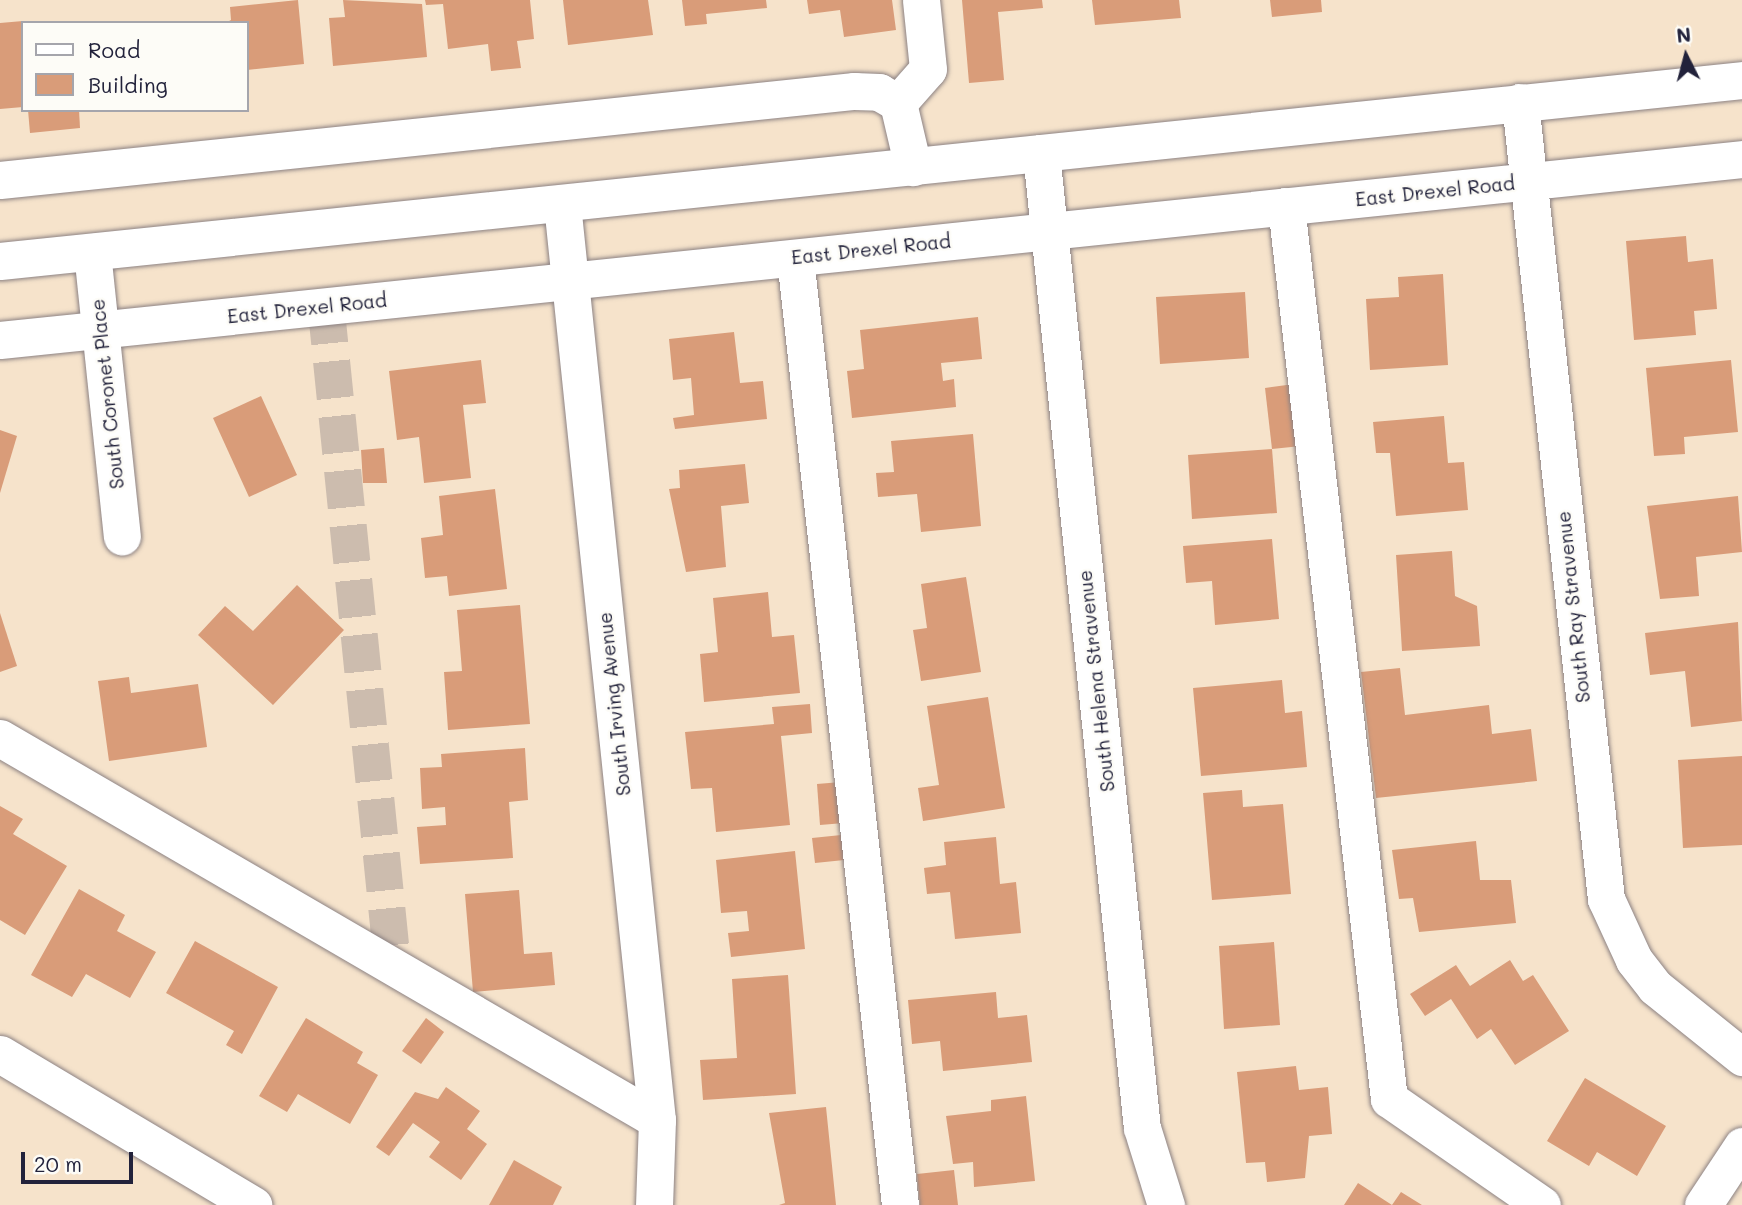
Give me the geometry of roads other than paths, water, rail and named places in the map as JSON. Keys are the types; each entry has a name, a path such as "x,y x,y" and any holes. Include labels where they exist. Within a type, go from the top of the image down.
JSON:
{"street":[{"path":"898,103 928,69 921,0"},
{"path":"0,261 1742,80"},
{"path":"0,180 855,91 879,92 898,103 913,167"},
{"name":"South Ray Stravenue","path":"1520,102 1606,899 1634,960 1655,987 1742,1057"},
{"name":"South Helena Stravenue","path":"1041,153 1142,1128 1166,1205"},
{"name":"East Drexel Road","path":"0,340 1742,159"},
{"name":"South Irving Avenue","path":"562,204 657,1120 655,1204"},
{"path":"1286,206 1389,1099 1542,1205"},
{"name":"South Coronet Place","path":"92,252 122,536"},
{"path":"795,258 900,1205"},
{"path":"0,738 657,1120"},
{"path":"0,1054 253,1205"},
{"path":"1703,1205 1742,1146"}],"tunnel":[{"path":"326,306 393,969"}]}
